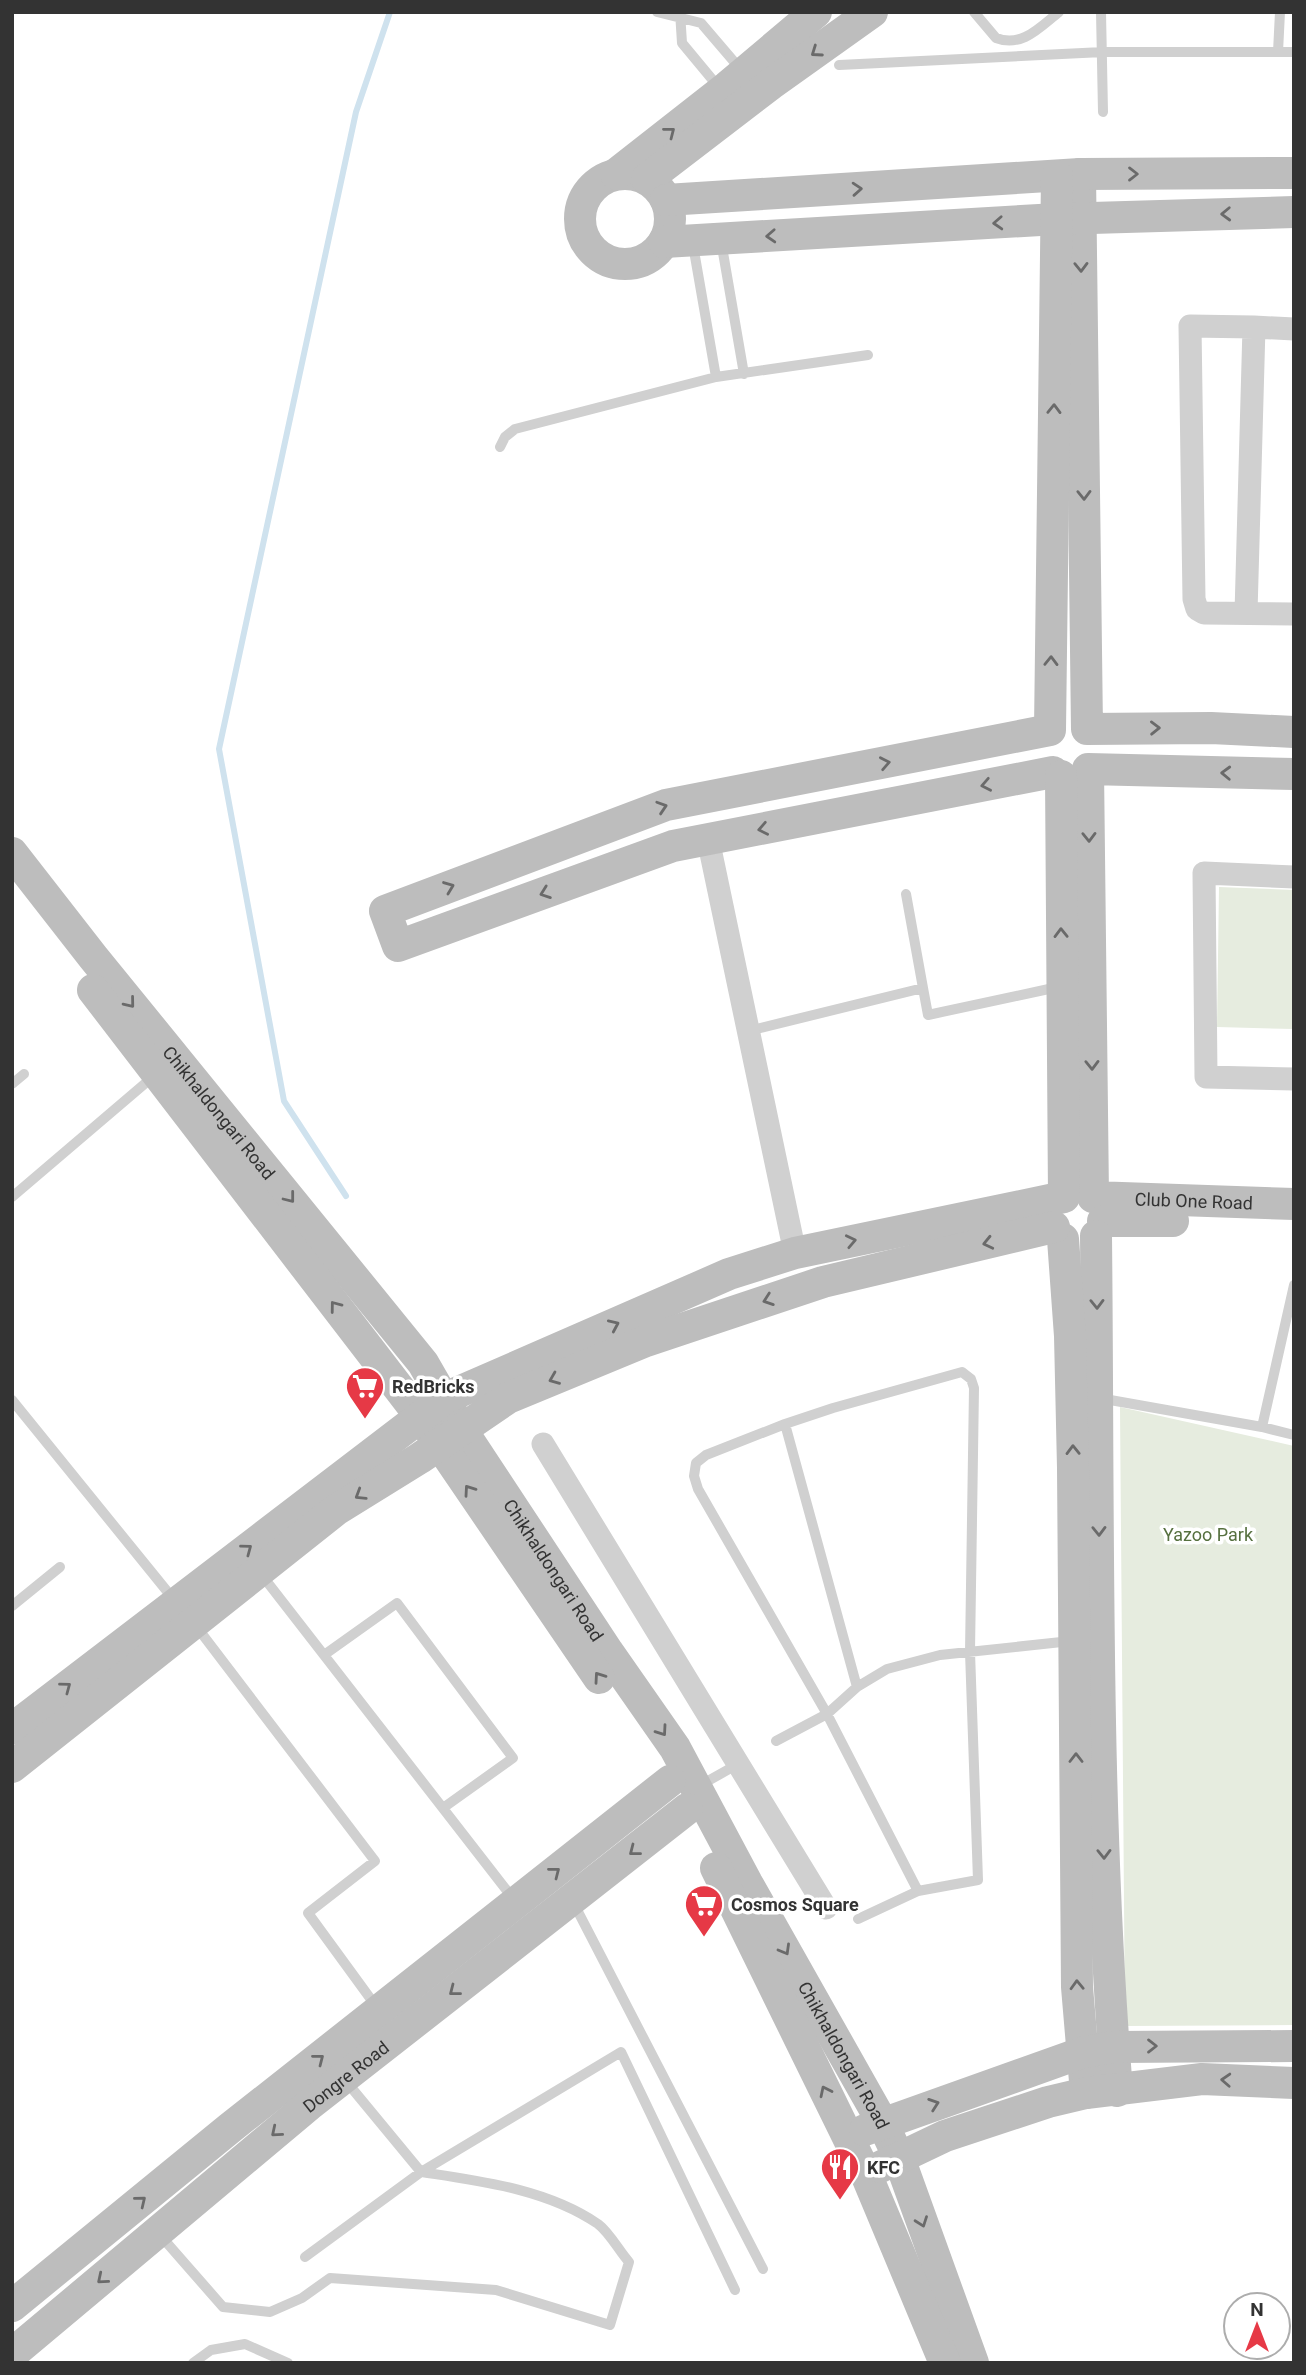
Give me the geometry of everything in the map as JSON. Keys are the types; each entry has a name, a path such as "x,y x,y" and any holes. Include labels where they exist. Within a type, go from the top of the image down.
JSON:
{"street":[{"path":"816,12 733,82 616,174 601,180 589,190 581,204 579,219 581,235 589,248 600,258 614,264 628,265 692,241 1068,219 1294,212"},
{"path":"657,190 771,84 872,12"},
{"path":"657,190 1068,175 1294,173"},
{"path":"616,174 632,174 657,190 670,214 670,229 692,241"},
{"path":"1068,175 1050,730 1042,743 1041,751 1047,766 1068,772"},
{"path":"1068,219 1087,729"},
{"path":"1294,329 1191,326 1194,599 1197,608 1204,613 1294,614"},
{"path":"1246,613 1254,327"},
{"path":"1068,772 1096,753 1093,736 1087,729 1065,723 1050,730 666,805 385,911 398,946 673,846 708,839 1068,772 1294,774"},
{"path":"1087,729 1211,728 1294,732"},
{"path":"1068,772 1062,986 1089,1213"},
{"path":"1068,772 1098,1397 1087,1640 1077,1987 1086,2093"},
{"path":"708,839 795,1253"},
{"name":"Chikhaldongari Road","path":"12,853 109,977 423,1363 433,1408"},
{"path":"1294,877 1204,873 1206,1077 1294,1079"},
{"name":"Chikhaldongari Road","path":"12,883 157,1073 433,1408 747,1883 882,2122 899,2158 973,2363"},
{"name":"Club One Road","path":"1089,1213 1294,1204"},
{"path":"1089,1213 1053,1213 1059,1233 1071,1349 1117,2091"},
{"path":"12,1767 185,1613 433,1408 729,1274 795,1253 1089,1213"},
{"name":"Club One Road","path":"1089,1213 1294,1220"},
{"name":"Club One Road","path":"185,1613 259,1572 336,1510 508,1398 646,1341 823,1282 1059,1233 1080,1243 1089,1241 1089,1213"},
{"path":"543,1444 826,1908"},
{"path":"12,1729 185,1613"},
{"name":"Chikhaldongari Road","path":"685,1792 866,2174 945,2363"},
{"name":"Dongre Road","path":"12,2354 343,2078 572,1899 685,1792"},
{"name":"Dongre Road","path":"12,2306 220,2136 516,1902 685,1792"},
{"path":"847,2137 882,2122 1081,2053 1113,2047 1294,2046"},
{"path":"866,2174 945,2136 1048,2102 1086,2093 1202,2079 1294,2083"}],"lane":[{"path":"657,12 680,15 701,23 733,82"},
{"path":"974,12 996,38 1016,42 1059,12"},
{"path":"1101,12 1103,112"},
{"path":"1278,52 1280,12"},
{"path":"680,15 682,43 733,82"},
{"path":"839,65 1103,52 1294,52"},
{"path":"692,241 744,374"},
{"path":"692,241 716,377"},
{"path":"500,447 505,437 514,429 716,377 869,355"},
{"path":"906,894 928,1015 1062,986"},
{"path":"748,1031 923,988"},
{"path":"12,1197 157,1073"},
{"path":"12,1084 24,1074"},
{"path":"1262,1427 1294,1284"},
{"path":"858,1919 918,1891 978,1880 970,1652 974,1388 971,1379 962,1373 785,1424 706,1455 696,1464 694,1476 698,1489 827,1714 918,1891"},
{"path":"1098,1397 1294,1435"},
{"path":"12,1399 185,1613 375,1861 308,1913 379,2011"},
{"path":"785,1424 857,1687"},
{"path":"12,1606 60,1567"},
{"path":"259,1572 516,1902"},
{"path":"324,1655 397,1603 513,1758 443,1808"},
{"path":"776,1741 827,1714 857,1687 887,1669 940,1655 1087,1640"},
{"path":"685,1792 738,1763"},
{"path":"572,1899 763,2269"},
{"path":"305,2257 421,2172 621,2052 736,2290"},
{"path":"157,2232 223,2307 270,2312 302,2298 330,2278 496,2290 610,2325 629,2262 600,2226 557,2201 475,2180 421,2172 343,2078"},
{"path":"193,2363 211,2350 245,2344 288,2363"}],"green space":[{"path":"1219,887 1294,890 1294,1029 1217,1027"},
{"name":"Yazoo Park","path":"1120,1407 1294,1446 1294,2025 1125,2026"}],"waterway":[{"path":"346,1196 284,1101 219,749 356,112 390,12"}],"place":[{"name":"RedBricks","path":"365,1420"},
{"name":"Cosmos Square","path":"704,1938"},
{"name":"KFC","path":"840,2201"}]}
